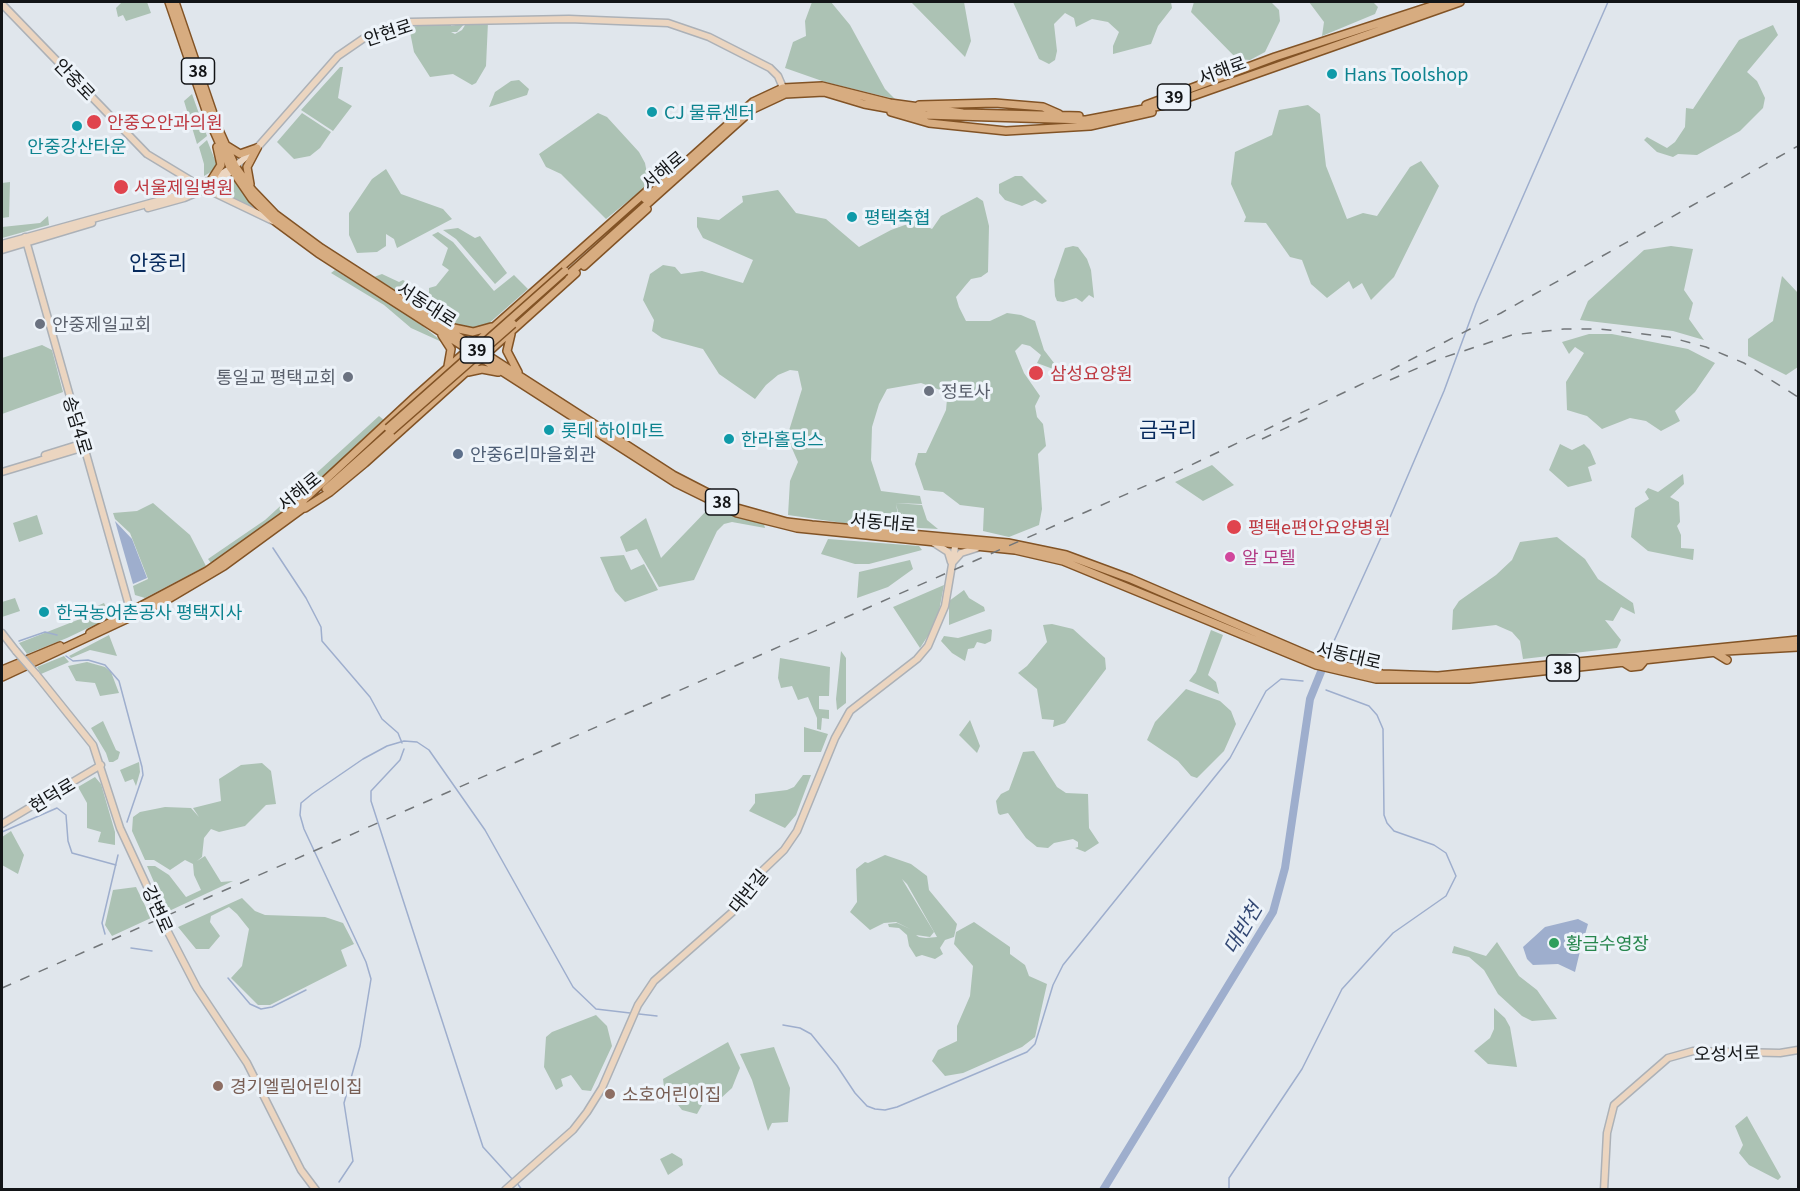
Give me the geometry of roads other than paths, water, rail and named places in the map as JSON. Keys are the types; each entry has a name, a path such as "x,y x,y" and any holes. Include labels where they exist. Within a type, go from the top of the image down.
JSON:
{"main road":[{"name":"서동대로","path":"169,2 215,136 252,199 276,222 318,253 471,347 506,374 676,483 737,513 797,528 931,541 1008,543 1098,566 1320,664"},
{"name":"서동대로","path":"175,2 232,168 295,230 434,324"},
{"name":"서해로","path":"566,273 753,102 784,91 822,86 904,105 963,113 1086,116 1159,101 1275,57 1444,2"},
{"name":"서해로","path":"2,677 165,601 224,566 305,508 389,430 566,273 701,158 758,105 784,91 824,92 881,107 925,115 1061,121 1114,116 1170,104 1460,2"},
{"path":"904,105 990,104 1043,107 1062,116"},
{"path":"881,107 907,118 962,128 1006,131 1108,123 1144,115 1170,104"},
{"path":"212,179 221,165 215,136"},
{"path":"223,140 238,153 257,148"},
{"path":"252,190 247,167 257,148"},
{"path":"305,508 347,477 463,375 701,158"},
{"path":"293,510 614,219 678,169"},
{"path":"434,324 467,332 483,330 496,325"},
{"path":"434,324 450,346 451,359 448,368"},
{"path":"514,329 507,342 507,351 509,360 522,376"},
{"name":"서동대로","path":"484,356 522,376 686,484 737,508 787,522 955,541 1063,561 1320,664 1376,679 1469,679 1714,652 1798,647"},
{"path":"463,375 482,369 506,374"},
{"name":"서해로","path":"2,670 71,642 132,612 219,563 293,510 389,430"},
{"name":"서동대로","path":"1329,666 1382,674 1438,676 1798,640"},
{"path":"1714,652 1727,660"}],"street":[{"name":"안중로","path":"2,4 142,149 202,187 276,222"},
{"name":"안현로","path":"2,244 28,239 202,187 232,168 257,148 338,56 370,34 410,22 569,19 668,23 709,37 767,67 778,76 784,91"},
{"name":"안현로","path":"202,187 232,168"},
{"name":"안현로","path":"2,250 28,239"},
{"name":"송담4로","path":"28,239 52,334 87,444 132,612"},
{"path":"2,470 87,444"},
{"path":"931,541 948,552 952,563 964,551 983,546"},
{"name":"대반길","path":"505,1190 573,1130 587,1112 602,1088 638,1005 654,981 737,908 758,875 784,850 796,831 844,720 864,698 921,655 935,634 945,606 955,541"},
{"name":"강변로","path":"2,633 93,745 120,828 168,932 197,988 247,1063 301,1170 316,1190"},
{"name":"현덕로","path":"2,824 101,765"},
{"name":"오성서로","path":"1604,1190 1607,1133 1614,1106 1668,1058 1703,1051 1780,1053 1798,1050"}],"water":[{"path":"115,521 132,539 147,578 133,584"},
{"name":"황금수영장","path":"1578,919 1588,924 1584,938 1581,940 1575,972 1558,964 1533,965 1527,959 1523,947 1545,927"}],"waterway":[{"path":"1329,652 1388,522 1444,391 1476,304 1608,2"},
{"path":"273,548 306,598 321,627 322,641 370,697 382,719 398,733 402,743"},
{"path":"19,641 45,632 57,635"},
{"name":"대반천","path":"1103,1190 1273,912 1285,868 1310,699 1329,652"},
{"path":"66,656 73,661 88,660 105,665 119,681 143,775 127,822"},
{"path":"783,1025 800,1028 811,1034 855,1093 867,1106 875,1109 885,1110 897,1107 1027,1052 1035,1044 1053,985 1063,965 1230,758 1266,691 1281,679 1303,681"},
{"path":"1229,1190 1229,1178 1302,1069 1342,989 1393,933 1446,896 1456,876 1446,853 1434,845 1394,831 1387,823 1384,815 1383,729 1377,715 1369,706 1326,690"},
{"path":"339,1182 353,1161 344,1103 360,1046 371,979 366,962 304,829 300,815 301,803 363,759 387,746 404,741 417,742 429,750 485,830 573,987 596,1009 630,1013"},
{"path":"404,749 400,760 371,791 371,801 483,1147 513,1180"},
{"path":"2,832 57,808 66,815 68,841 72,853 116,865"},
{"path":"105,934 102,923 118,855"},
{"path":"131,948 152,951"},
{"path":"228,978 250,1004 261,1009 272,1007 306,990"},
{"path":"639,1014 657,1016"},
{"path":"517,1183 522,1190"}],"railway":[{"path":"2,988 1170,475 1383,374 1501,313 1798,146"},
{"path":"1390,380 1439,359 1512,335 1564,329 1600,329 1669,337 1706,347 1744,363 1798,397"},
{"path":"1262,439 1316,414"}],"place":[{"name":"Hans Toolshop","path":"1332,74"},
{"name":"CJ 물류센터","path":"652,112"},
{"name":"안중오안과의원","path":"94,122"},
{"name":"안중강산타운","path":"77,126"},
{"name":"서울제일병원","path":"121,187"},
{"name":"평택축협","path":"852,217"},
{"name":"안중제일교회","path":"40,324"},
{"name":"삼성요양원","path":"1036,373"},
{"name":"통일교 평택교회","path":"348,377"},
{"name":"정토사","path":"929,391"},
{"name":"롯데 하이마트","path":"549,430"},
{"name":"한라홀딩스","path":"729,439"},
{"name":"안중6리마을회관","path":"458,454"},
{"name":"평택e편안요양병원","path":"1234,527"},
{"name":"알 모텔","path":"1230,557"},
{"name":"한국농어촌공사 평택지사","path":"44,612"},
{"name":"황금수영장","path":"1554,943"},
{"name":"경기엘림어린이집","path":"218,1086"},
{"name":"소호어린이집","path":"610,1094"}],"district":[{"name":"안중리","path":"158,262"},
{"name":"금곡리","path":"1168,429"}]}
